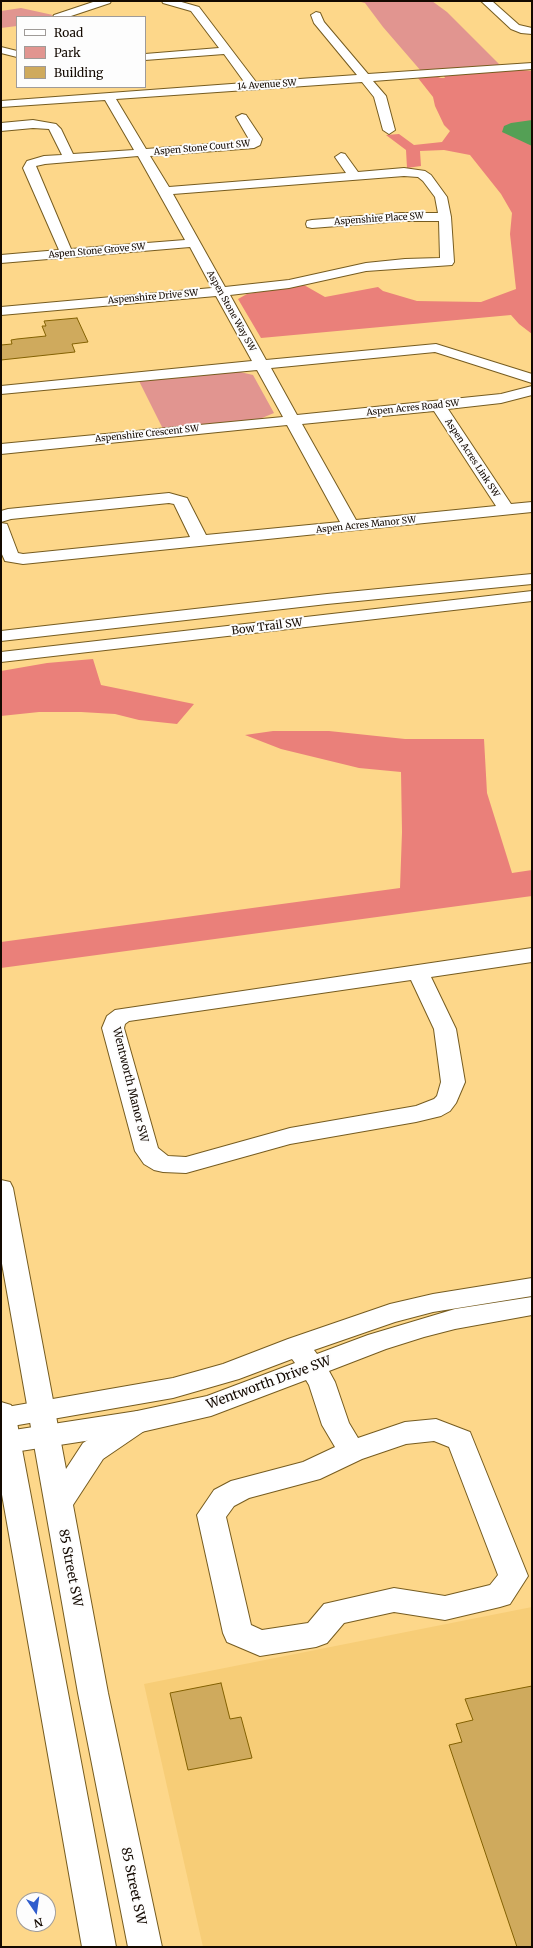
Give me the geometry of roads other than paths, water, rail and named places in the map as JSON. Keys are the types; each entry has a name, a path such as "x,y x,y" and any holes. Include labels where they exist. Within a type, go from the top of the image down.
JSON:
{"street":[{"path":"67,16 106,1"},
{"path":"167,1 195,9 253,86"},
{"path":"486,1 515,27 521,30 532,31"},
{"path":"316,15 319,22 380,96 389,130"},
{"path":"1,50 16,54"},
{"path":"146,57 226,52"},
{"name":"14 Avenue SW","path":"1,104 532,66"},
{"name":"Aspen Stone Way SW","path":"109,97 165,191 351,526"},
{"name":"Aspen Stone Court SW","path":"141,153 254,144 256,139 242,117"},
{"path":"1,127 33,124 52,126 55,129 69,158"},
{"path":"67,254 29,168 31,164 69,158 141,153"},
{"path":"340,157 356,176"},
{"name":"Aspenshire Drive SW","path":"1,311 289,284 366,267 405,263 447,266 445,217 441,197 427,178 421,174 404,172 165,191"},
{"name":"Aspenshire Place SW","path":"312,224 390,217 445,217"},
{"name":"Aspen Stone Grove SW","path":"1,259 193,243"},
{"path":"1,390 436,348 532,379"},
{"name":"Aspen Acres Road SW","path":"292,420 438,406 502,398 532,390"},
{"name":"Aspen Acres Link SW","path":"438,406 506,509"},
{"name":"Aspenshire Crescent SW","path":"1,449 292,420"},
{"path":"1,517 8,514 169,498 181,501 201,542"},
{"name":"Aspen Acres Manor SW","path":"1,528 11,557 19,559 201,542 532,507"},
{"name":"Bow Trail SW","path":"1,636 327,599 532,579"},
{"path":"3,654 409,592"},
{"name":"Bow Trail SW","path":"3,654 532,596"},
{"path":"1,629 248,604 327,599"},
{"name":"Wentworth Manor SW","path":"418,972 444,1029 453,1082 448,1098 442,1105 433,1110 416,1114 357,1123 290,1136 186,1165 163,1164 153,1158 147,1151 113,1028 114,1024 120,1017 127,1013 532,955"},
{"name":"85 Street SW","path":"1,1188 93,1693 145,1947"},
{"name":"Wentworth Drive SW","path":"44,1423 139,1395 205,1380 390,1314 433,1303 531,1295"},
{"name":"Wentworth Drive SW","path":"2,1427 44,1423 137,1422 211,1406 378,1342 421,1328 455,1320 531,1295"},
{"path":"297,1346 322,1382 336,1425 352,1451"},
{"path":"58,1504 93,1451 137,1422"},
{"path":"2,1427 99,1947"},
{"path":"436,1430 460,1440 513,1576 500,1595 445,1608 394,1600 335,1613 316,1634 260,1644 238,1633 211,1515 224,1498 241,1489 310,1471 352,1451 405,1433 436,1430"}]}
